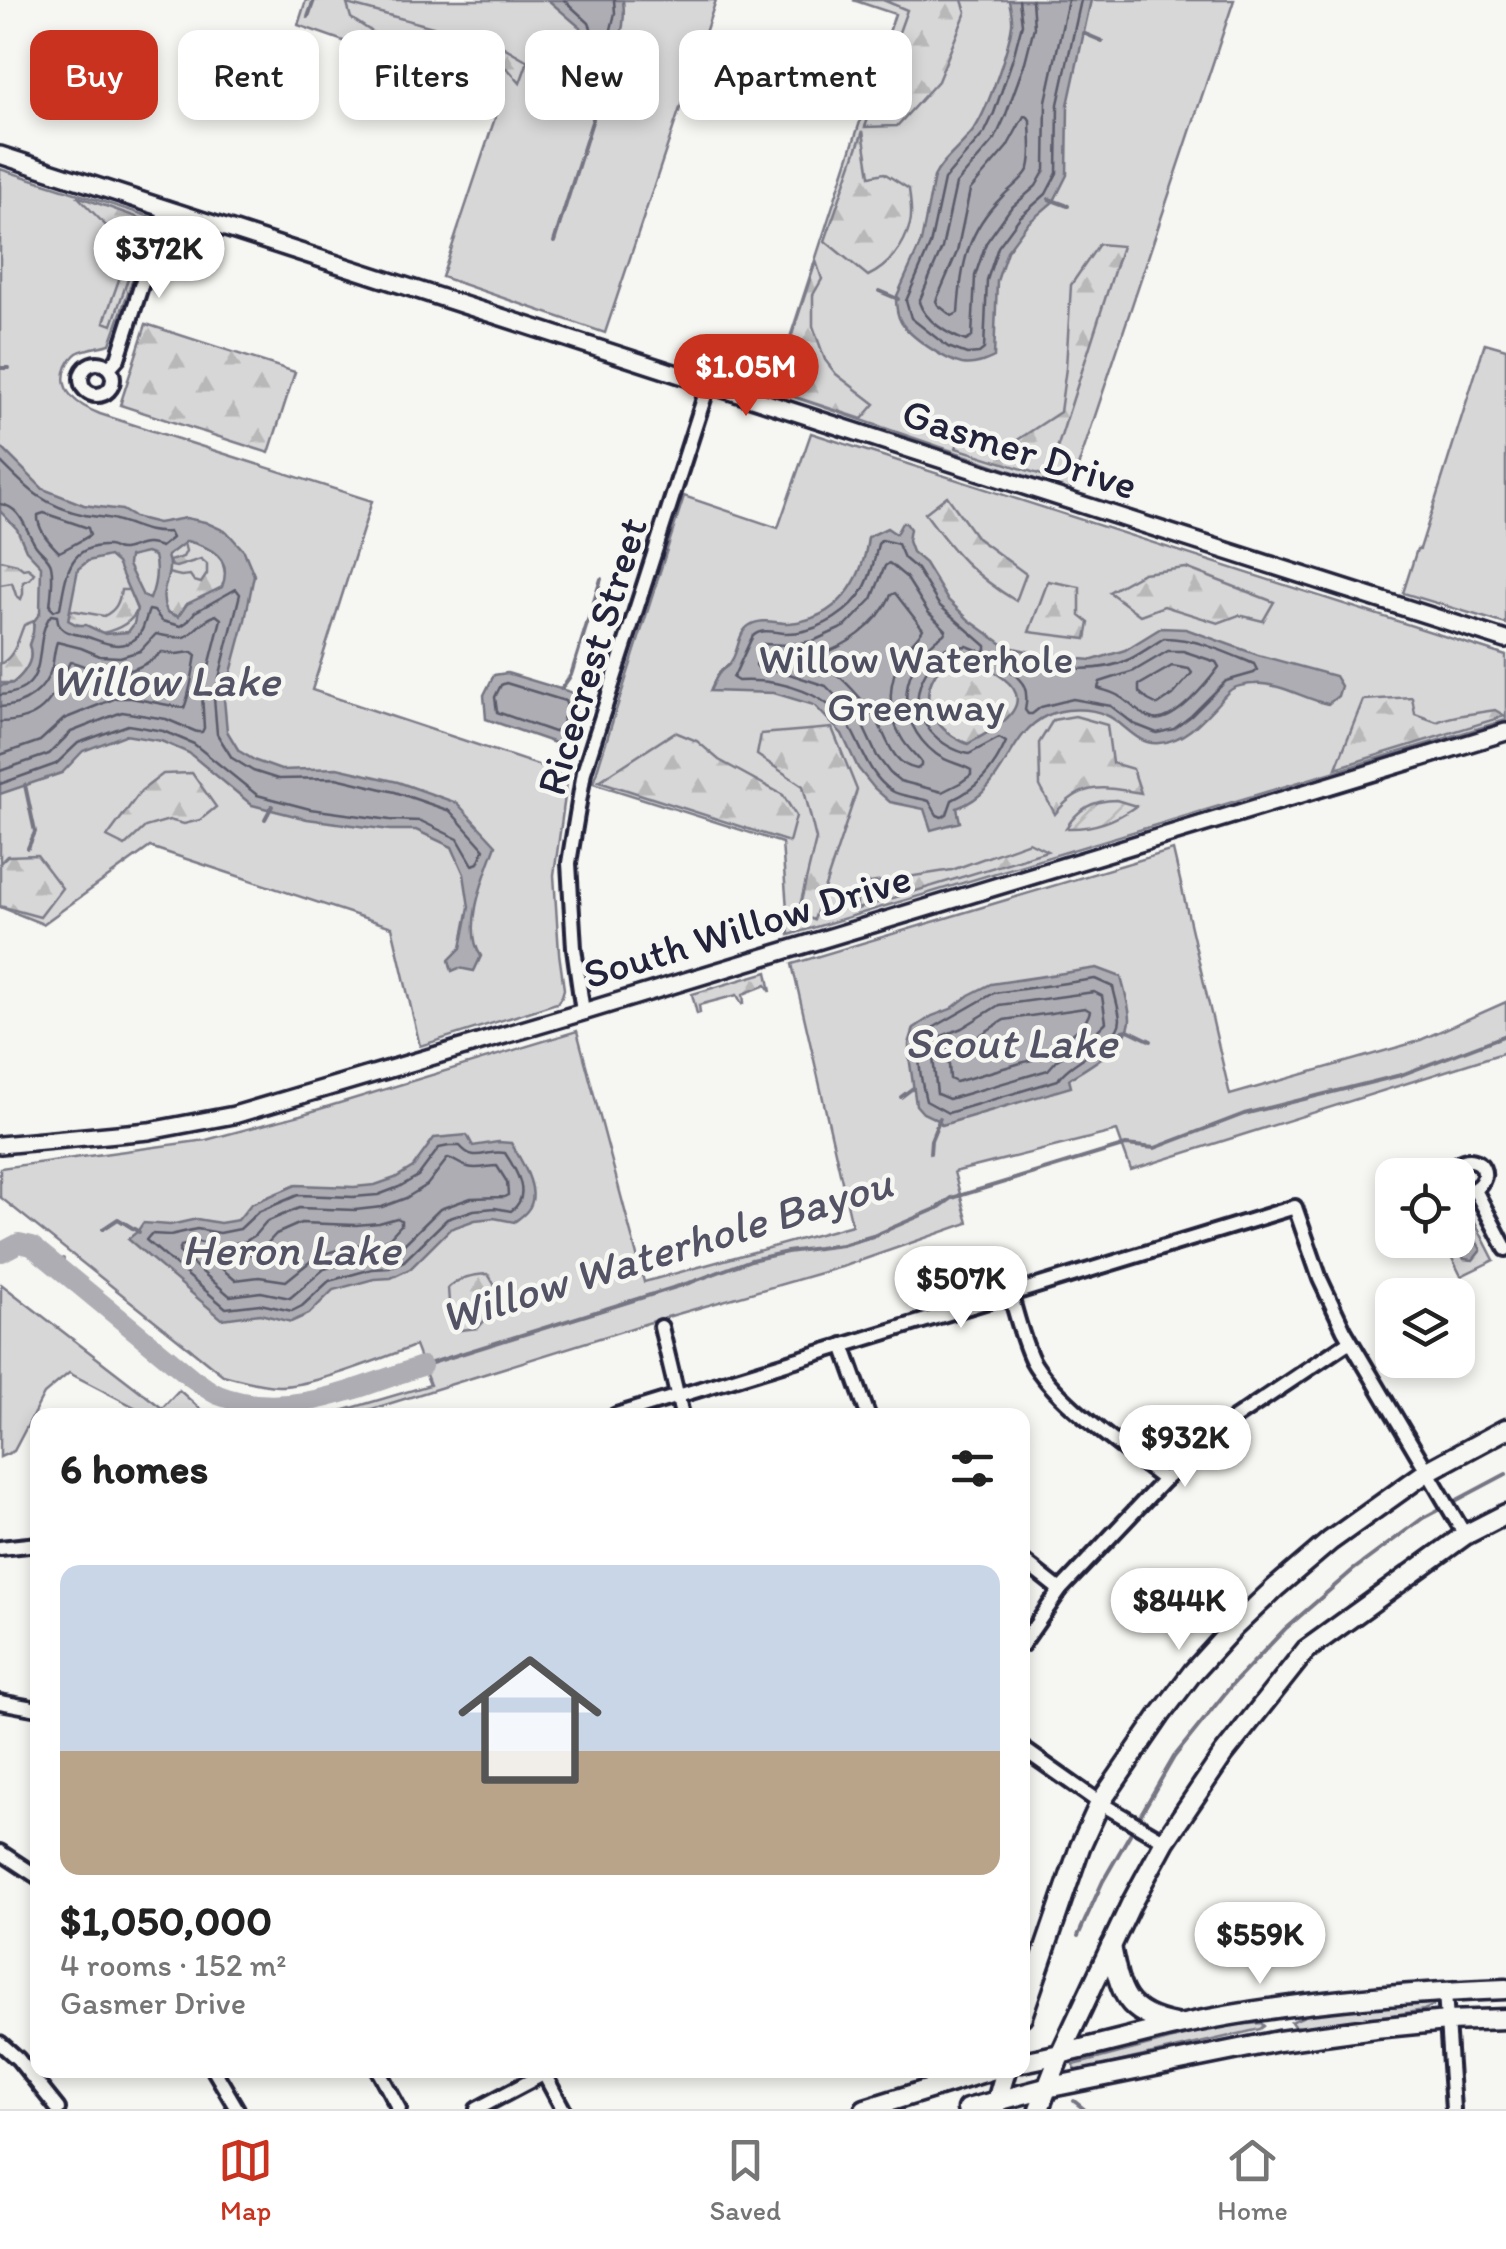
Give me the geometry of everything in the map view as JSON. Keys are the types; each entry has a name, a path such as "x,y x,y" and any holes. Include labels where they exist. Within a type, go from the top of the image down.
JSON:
{"main road":[{"path":"1030,1993 1080,1847 1100,1802 1161,1714 1232,1629 1330,1541 1506,1429"},
{"path":"1039,2109 1157,1836 1306,1650 1461,1528 1506,1514"},
{"path":"1111,1946 1125,1999 1156,2020 1181,2025"},
{"path":"1030,2061 1181,2025 1273,2009 1400,1994 1506,1989"},
{"path":"1273,2009 1279,2040"},
{"path":"967,2109 1046,2088 1279,2040 1447,2021 1506,2019"},
{"path":"864,2109 965,2078"},
{"path":"996,2104 1004,2078"}],"street":[{"name":"Gasmer Drive","path":"0,155 1506,640"},
{"path":"109,368 118,358 166,208"},
{"name":"Ricecrest Street","path":"583,1012 574,948 570,863 584,772 709,384"},
{"name":"South Willow Drive","path":"0,1145 149,1132 234,1115 1506,732"},
{"path":"1475,1160 1483,1168 1484,1178 1475,1189"},
{"path":"1475,1192 1506,1249"},
{"path":"638,1408 1294,1208 1320,1279 1350,1340 1461,1528"},
{"path":"1010,1293 1025,1343 1046,1380 1164,1480"},
{"path":"661,1326 680,1408"},
{"path":"1030,1633 1060,1590 1164,1480 1232,1420 1350,1340"},
{"path":"843,1345 866,1408"},
{"path":"0,1548 30,1545"},
{"path":"1030,1566 1060,1590"},
{"path":"0,1702 30,1708"},
{"path":"1030,1754 1157,1836"},
{"path":"0,1852 30,1873"},
{"path":"1445,1992 1454,2109"},
{"path":"0,2042 30,2074"},
{"path":"33,2078 58,2109"},
{"path":"219,2078 237,2109"},
{"path":"383,2078 400,2109"},
{"path":"478,2109 533,2078"},
{"path":"549,2078 563,2109"}],"green space":[{"path":"306,0 716,0 706,30 679,30 679,111 605,333 442,277 494,120 505,120 505,30 339,30 339,39 298,25"},
{"path":"853,0 1234,0 1070,491 773,390 861,120 912,120 912,30 890,30 895,14"},
{"path":"883,0 962,0 966,12 938,81 912,110 912,30 900,30 907,10"},
{"path":"347,4 444,30 369,30 351,18"},
{"path":"505,48 525,59 520,83 508,69"},
{"path":"868,120 902,120 897,126 865,127"},
{"path":"863,131 870,176 884,173 909,189 911,211 900,248 883,267 868,276 825,241"},
{"path":"0,169 154,218 110,344 77,353 67,366 65,383 72,397 100,414 372,501 312,690 568,775 554,875 564,989 557,1003 420,1046 392,927 150,847 43,924 0,907"},
{"path":"77,196 148,221 112,325 104,322 127,257 114,252 118,238"},
{"path":"1099,244 1122,246 1048,477 956,448 960,438 1004,449 1060,412 1071,285"},
{"path":"816,261 822,279 813,295 813,326 825,360 836,374 875,404 862,419 774,390"},
{"path":"146,324 295,372 269,453 120,405"},
{"path":"1485,343 1506,349 1506,624 1403,593"},
{"name":"Willow Waterhole Greenway","path":"811,433 1506,656 1506,720 789,935 782,843 593,783 684,496 778,528"},
{"path":"947,496 977,538 1026,574 1016,601 965,562 925,513"},
{"path":"187,541 210,547 222,561 226,576 222,587 178,617 167,612 161,600 168,573 190,575 201,583 207,574 207,564 201,559 171,566 169,561 183,557"},
{"path":"0,560 34,573 23,582 21,599 12,583 0,585"},
{"path":"1186,568 1274,602 1263,621 1239,615 1218,623 1164,606 1140,615 1109,592 1143,573"},
{"path":"1048,581 1080,587 1080,616 1089,623 1086,639 1029,632"},
{"path":"121,590 129,590 137,610 122,626 102,633 68,621 70,610 108,614 116,606"},
{"path":"34,621 28,666 13,683 0,683 0,664 13,652 24,625"},
{"path":"952,656 969,659 990,670 1017,694 1012,713 968,744 940,725 928,697 937,672"},
{"path":"1412,697 1415,714 1437,722 1495,710 1505,716 1336,768 1363,700"},
{"path":"1075,716 1107,725 1112,763 1133,769 1141,793 1104,788 1084,791 1055,814 1040,786 1039,743 1053,720"},
{"path":"832,728 857,790 814,920 798,914 816,839 803,786 757,755 761,734"},
{"path":"675,732 697,741 719,760 783,795 796,816 789,842 599,781"},
{"path":"192,773 216,807 200,820 184,824 169,820 145,827 125,846 107,837 141,791 163,774"},
{"path":"1116,800 1136,806 1102,823 1066,828 1087,807"},
{"path":"1029,842 1047,851 857,909 857,885 952,870"},
{"path":"1173,850 1230,1095 1416,1042 1506,1002 1506,1052 1131,1170 1117,1131 954,1172 968,1223 845,1266 375,1408 352,1408 430,1385 415,1346 292,1385 264,1385 223,1375 0,1197 0,1168 206,1140 577,1031 644,1282 852,1225 792,964"},
{"path":"37,855 62,888 40,917 0,906 0,863 7,856"},
{"path":"767,972 771,992 766,985 743,994 742,1004 737,995 699,1005 697,1014 692,994"},
{"path":"1475,1223 1494,1260 1461,1276 1452,1258 1475,1258"},
{"path":"488,1274 503,1299 478,1328 451,1331 448,1288 467,1277"},
{"path":"1,1284 162,1408 136,1408 69,1373 44,1394 37,1408 30,1408 30,1421 14,1451 0,1457"},
{"path":"179,1390 199,1408 162,1408"},
{"path":"1424,2001 1433,2006 1310,2029 1291,2022 1313,2012"},
{"path":"1222,2026 1264,2026 1260,2029 1075,2072 1074,2065"}],"water":[{"path":"548,0 623,0 622,30 582,29"},
{"path":"1009,0 1091,0 1068,105 1067,175 1054,201 1027,224 1007,251 997,281 994,357 962,364 929,347 906,328 896,298 921,242 934,177 975,128 992,93 1010,35"},
{"name":"Willow Lake","path":"0,446 43,489 84,505 122,510 158,523 186,518 227,532 244,551 254,575 224,699 227,731 239,751 281,770 337,768 398,782 457,803 496,845 474,916 481,956 474,971 452,971 449,960 461,948 469,907 464,874 452,847 416,830 307,819 252,805 189,753 161,741 125,735 83,751 62,773 0,794 0,686 13,683 30,661 34,621 40,613 41,566 0,511","holes":["187,541 212,551 225,568 222,587 187,604 178,617 167,612 163,596 169,570 167,556","146,553 154,556 156,567 150,599 143,596 128,565 129,557","109,556 117,563 137,609 128,632 105,634 68,620 78,569 88,561"]},
{"path":"906,523 912,552 925,563 947,599 1005,646 1053,657 1093,660 1125,650 1161,628 1186,629 1258,655 1335,676 1341,686 1338,696 1328,704 1273,686 1240,686 1186,733 1159,743 1144,741 1099,712 1053,713 1022,736 986,789 957,808 960,822 931,830 924,809 890,802 874,788 858,768 842,734 814,705 774,693 710,691 719,673 731,662 746,628 759,622 806,620 834,606 860,569 868,537 887,528 896,534","holes":["952,656 996,673 1016,694 1016,704 1003,722 968,744 940,725 928,696 937,671"]},
{"path":"507,673 580,698 569,735 558,744 486,719 484,695 494,675"},
{"name":"Scout Lake","path":"1097,968 1121,977 1130,1018 1128,1028 1107,1053 1069,1079 1071,1087 942,1125 916,1105 909,1056 914,1028 991,984"},
{"name":"Heron Lake","path":"467,1135 473,1146 511,1143 532,1186 531,1204 525,1213 514,1222 475,1220 450,1229 410,1269 391,1278 333,1290 309,1314 291,1322 260,1314 222,1319 128,1239 143,1223 238,1220 251,1204 296,1185 375,1185 413,1167 434,1138"}],"waterway":[{"path":"308,17 314,0"},
{"path":"1083,33 1102,41"},
{"path":"554,242 592,120"},
{"path":"1049,199 1068,206"},
{"path":"879,291 898,299"},
{"path":"0,368 9,368"},
{"path":"561,689 571,675 601,579"},
{"path":"25,785 35,832 28,848"},
{"path":"265,819 272,806"},
{"path":"1123,1031 1151,1041"},
{"name":"Willow Waterhole Bayou","path":"422,1366 751,1260 873,1236 952,1198 1126,1145 1155,1148 1244,1114 1401,1075 1506,1035"},
{"path":"901,1097 913,1088"},
{"path":"930,1153 940,1118"},
{"path":"103,1229 118,1219 139,1232"},
{"name":"Willow Waterhole Bayou","path":"2,1252 19,1243 32,1246 218,1395 270,1405 296,1403 347,1392 422,1366"},
{"path":"57,1267 63,1259"},
{"path":"217,1395 229,1408"},
{"path":"1137,1821 1174,1757 1231,1686 1285,1629 1353,1570 1423,1518 1506,1474"},
{"path":"1078,1936 1133,1829"},
{"path":"1074,2101 1084,2109"}]}
